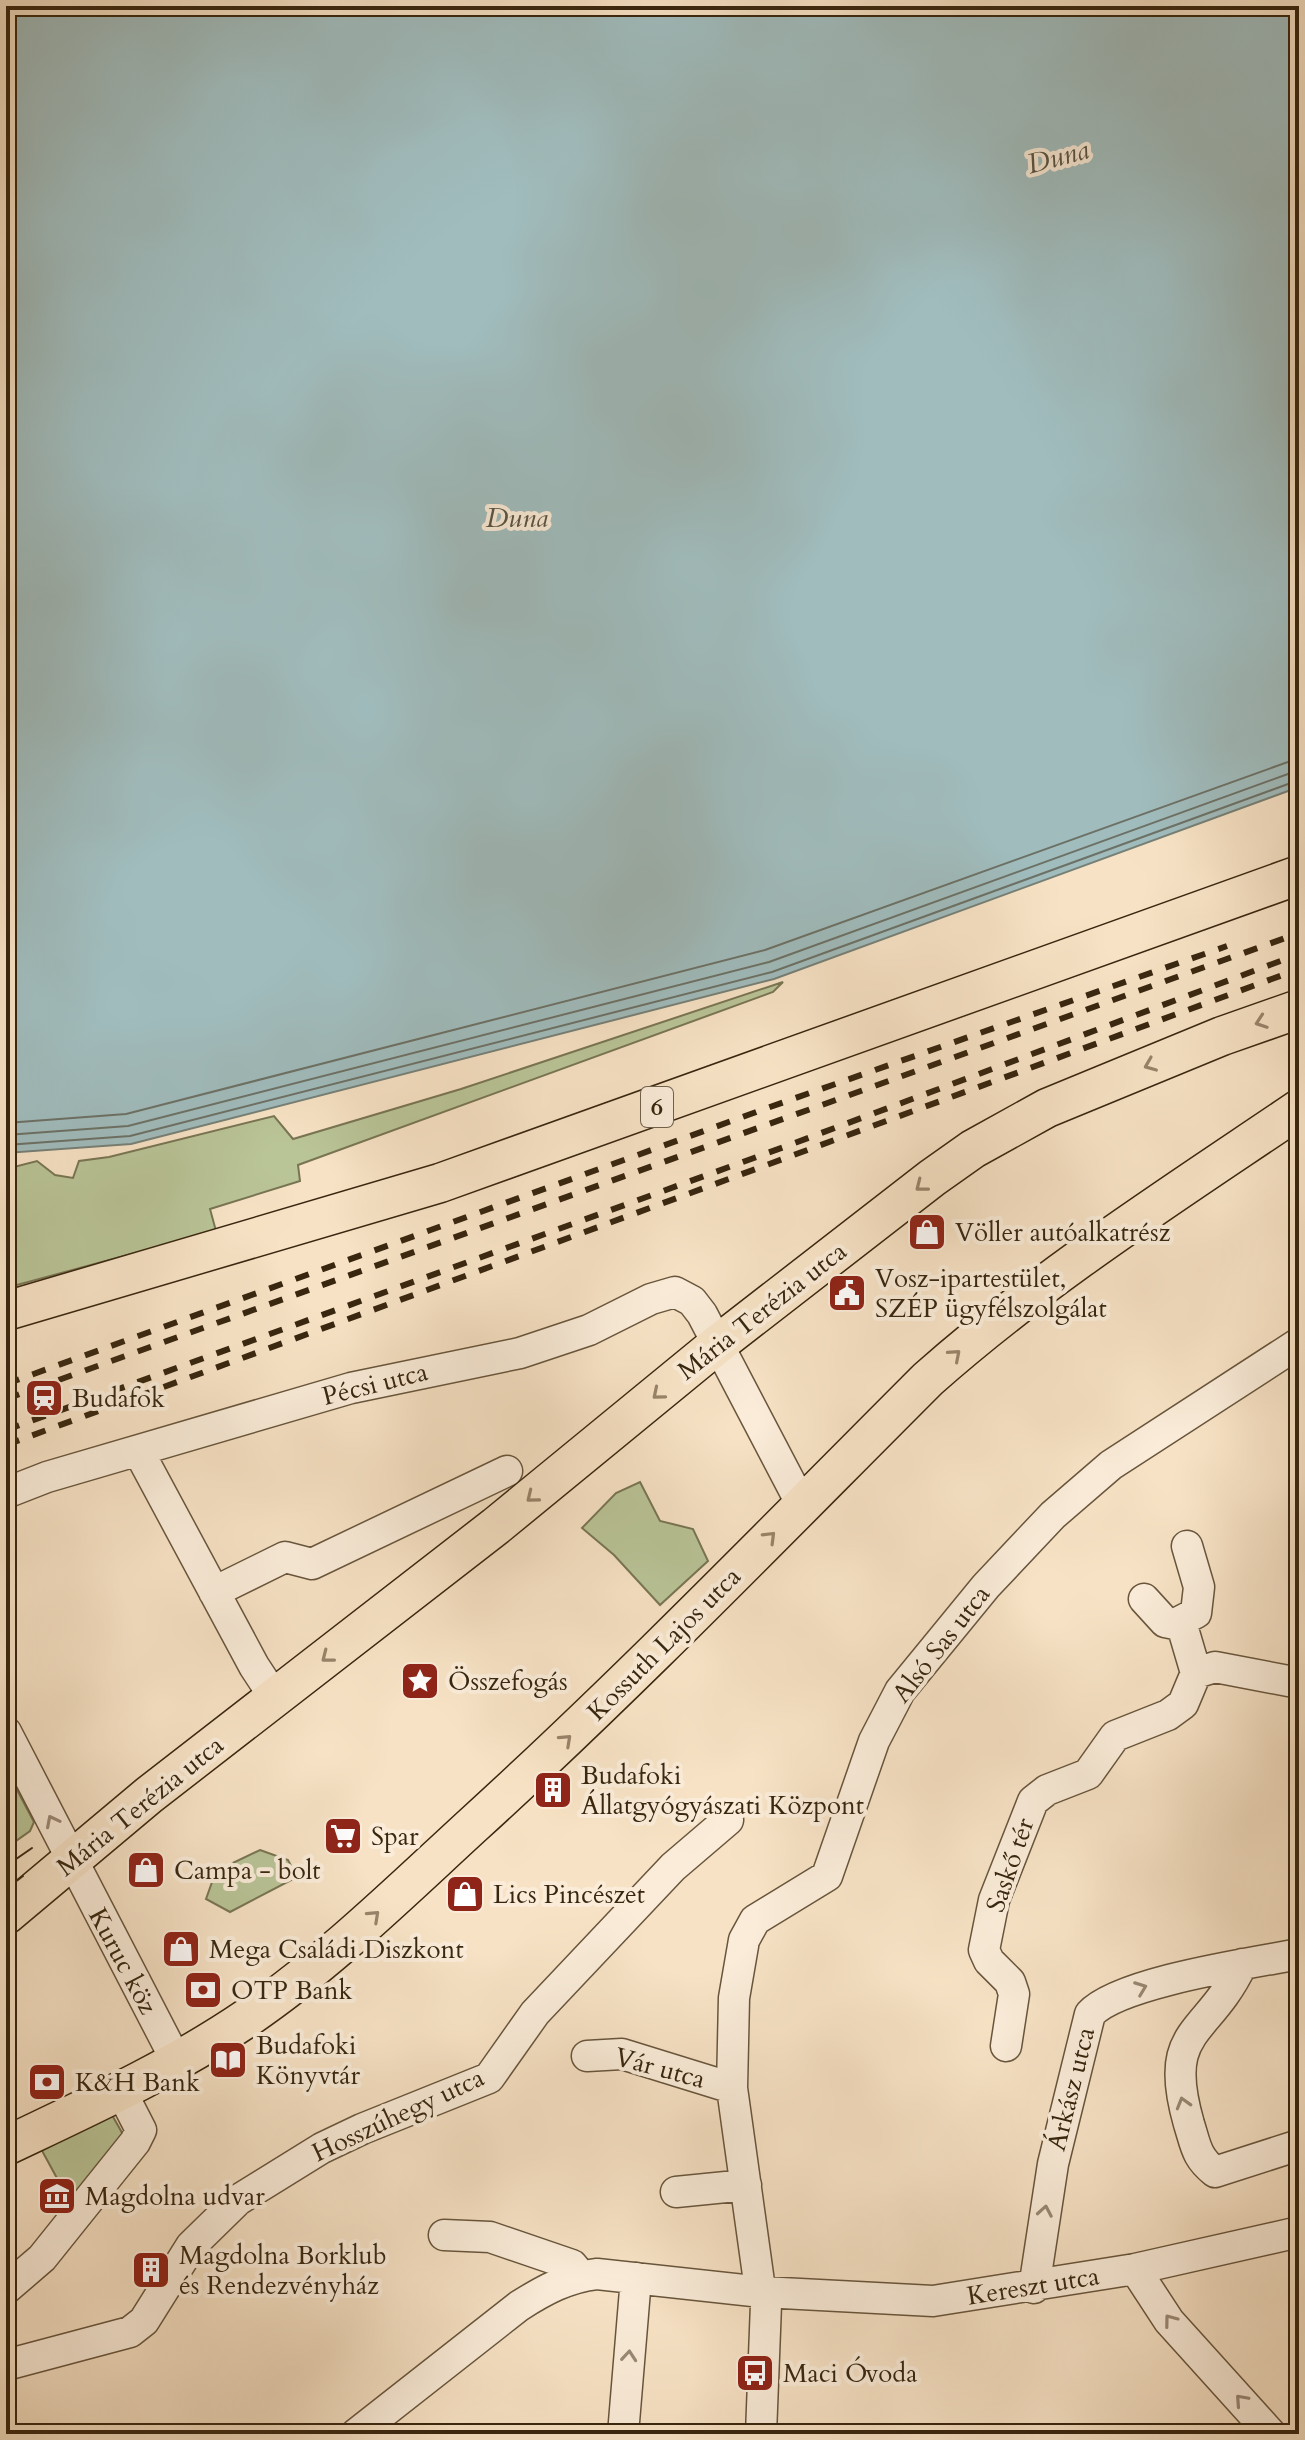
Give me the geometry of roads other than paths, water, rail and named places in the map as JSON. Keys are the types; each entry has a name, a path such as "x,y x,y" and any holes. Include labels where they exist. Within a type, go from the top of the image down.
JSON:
{"main road":[{"name":"6","path":"6,1311 440,1183 1299,875"},
{"name":"Mária Terézia utca","path":"6,1915 149,1795 496,1526 718,1344 932,1178 1008,1128 1089,1089 1299,1009"},
{"name":"Kossuth Lajos utca","path":"6,2146 121,2091 176,2060 251,2015 343,1945 598,1711 928,1379 986,1328 1106,1239 1299,1109"}],"street":[{"name":"Pécsi utca","path":"6,1493 47,1477 351,1388 520,1353 589,1330 664,1294 675,1292 692,1301 718,1344 802,1505"},
{"name":"Alsó Sas utca","path":"761,2434 766,2304 732,2088 734,1998 744,1940 755,1920 827,1876 874,1741 900,1691 986,1586 1053,1515 1111,1465 1299,1343"},
{"path":"139,1452 275,1698"},
{"path":"214,1592 285,1557 312,1564 507,1471"},
{"path":"1144,1599 1165,1622 1181,1622 1196,1613 1199,1587 1187,1546"},
{"path":"1181,1622 1196,1673 1215,1667 1299,1683"},
{"name":"Saskő tér","path":"1006,2046 1014,1994 1010,1982 989,1961 984,1950 994,1900 1033,1801 1047,1790 1088,1774 1115,1736 1168,1715 1183,1704 1196,1673"},
{"name":"Kuruc köz","path":"6,1732 176,2060"},
{"name":"Hosszúhegy utca","path":"6,2365 130,2332 144,2321 191,2246 238,2200 349,2135 489,2078 535,2013 673,1867 728,1820"},
{"name":"Árkász utca","path":"1034,2288 1053,2164 1090,2014 1099,2004 1158,1982 1299,1954"},
{"path":"1242,1964 1228,1993 1191,2033 1181,2057 1179,2089 1200,2160 1215,2172 1299,2145"},
{"name":"Vár utca","path":"587,2056 622,2054 732,2088"},
{"path":"6,2289 42,2258 135,2142 141,2130 139,2121 121,2091"},
{"path":"676,2192 746,2185"},
{"name":"Kereszt utca","path":"581,2276 636,2278 762,2292 933,2301 1034,2288 1135,2269 1299,2232"},
{"path":"357,2434 519,2306 543,2291 581,2276 572,2265 490,2237 444,2235"},
{"path":"1135,2269 1169,2321 1271,2434"},
{"path":"623,2434 636,2278"}],"water":[{"name":"Duna","path":"6,6 1299,6 1299,787 774,979 131,1144 6,1153"}],"tram line":[{"path":"6,1866 32,1848"},
{"path":"6,1889 23,1876"}],"railway":[{"path":"6,1399 1299,933"},
{"path":"6,1384 770,1107 1227,946"},
{"path":"6,1430 784,1147 1299,954"},
{"path":"6,1445 1299,969"}],"place":[{"name":"Völler autóalkatrész","path":"927,1232"},
{"name":"Vosz-ipartestület, SZÉP ügyfélszolgálat","path":"847,1293"},
{"name":"Budafok","path":"44,1398"},
{"name":"Összefogás","path":"420,1681"},
{"name":"Budafoki Állatgyógyászati Központ","path":"553,1790"},
{"name":"Spar","path":"343,1836"},
{"name":"Campa - bolt","path":"146,1870"},
{"name":"Lics Pincészet","path":"465,1894"},
{"name":"Mega Családi Diszkont","path":"181,1949"},
{"name":"OTP Bank","path":"203,1990"},
{"name":"Budafoki Könyvtár","path":"228,2060"},
{"name":"K&H Bank","path":"47,2082"},
{"name":"Magdolna udvar","path":"57,2196"},
{"name":"Magdolna Borklub és Rendezvényház","path":"151,2270"},
{"name":"Maci Óvoda","path":"755,2373"}]}
